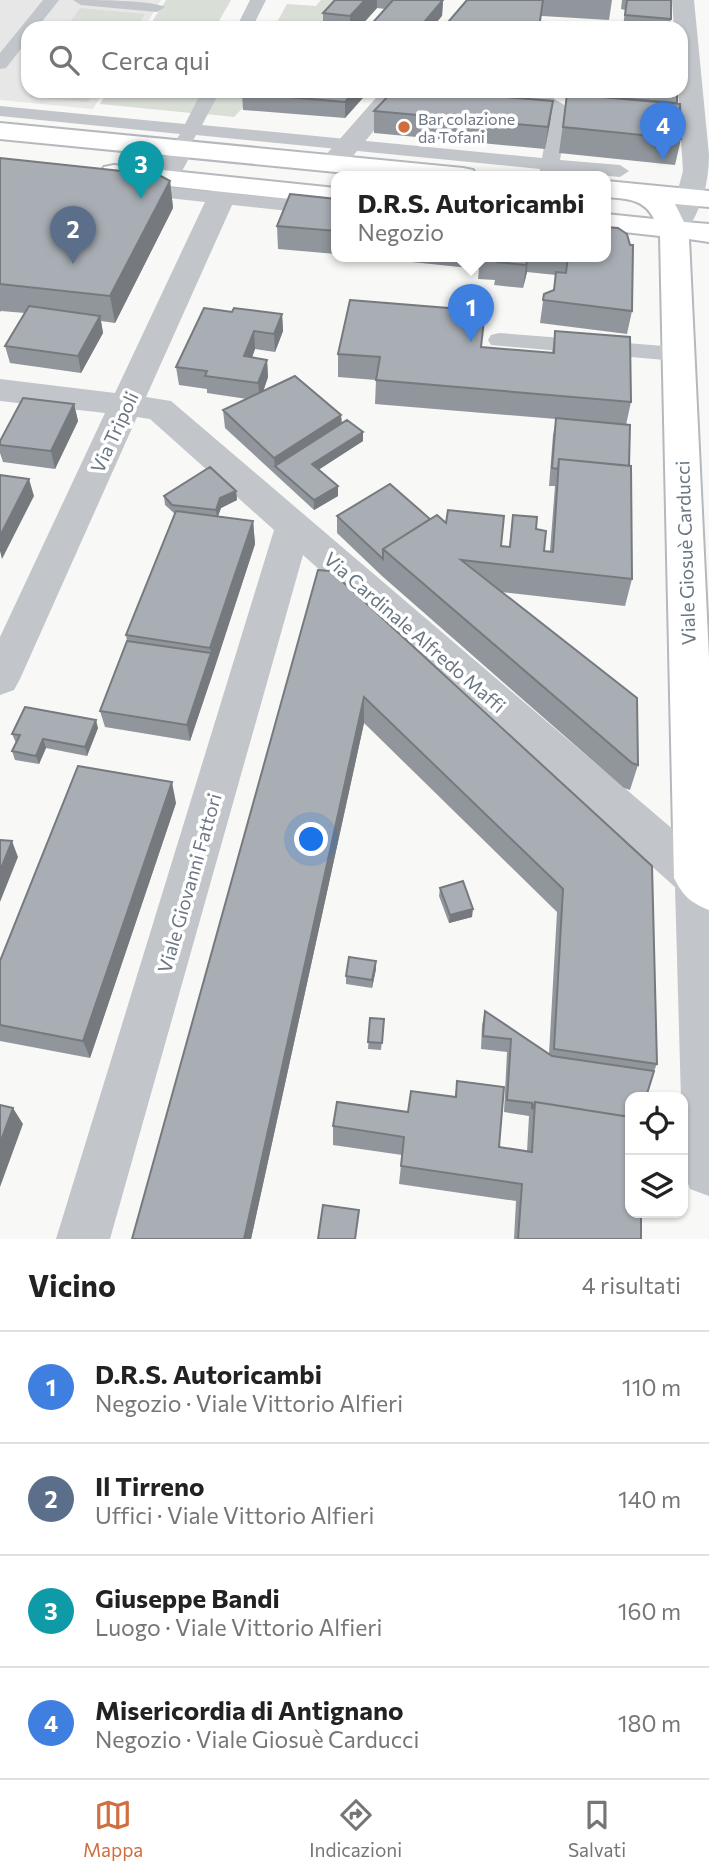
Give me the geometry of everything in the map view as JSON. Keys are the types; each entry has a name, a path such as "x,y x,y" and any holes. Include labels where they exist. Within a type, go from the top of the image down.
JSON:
{"main road":[{"path":"0,131 186,139 341,154 435,171"},
{"path":"90,178 164,178 224,192 331,196"},
{"path":"613,180 646,194 662,206 674,229"},
{"path":"646,194 700,198"},
{"path":"611,232 674,229 709,233"},
{"name":"Viale Giosuè Carducci","path":"674,229 677,354 703,883"}],"street":[{"name":"Viale Giosuè Carducci","path":"683,0 685,21"},
{"name":"Viale Giosuè Carducci","path":"674,229 700,198 688,59"},
{"path":"341,154 389,98"},
{"path":"164,178 186,139"},
{"name":"Via Tripoli","path":"0,680 224,192"},
{"name":"Via Cardinale Alfredo Maffi","path":"0,390 159,408 703,883"},
{"name":"Viale Giovanni Fattori","path":"83,1239 293,526"},
{"name":"Viale Giosuè Carducci","path":"703,883 709,1170"}],"lane":[{"path":"34,21 51,0"},
{"path":"81,0 157,7"},
{"path":"248,21 258,0"},
{"path":"0,64 21,37"},
{"path":"0,111 186,139 207,98"},
{"path":"341,154 549,170 560,108 542,98"},
{"path":"90,178 224,192 331,209"},
{"path":"499,340 677,354"}],"shaded area":[{"path":"0,0 161,0 148,21 21,21 21,98 100,98 93,109 0,100"},
{"path":"166,0 231,0 219,21 152,21"},
{"path":"321,0 344,0 324,21 278,21 287,4 316,6"},
{"path":"80,8 145,14 140,21 71,21"},
{"path":"42,98 91,98 88,102"},
{"path":"104,98 199,98 191,113 100,104"},
{"path":"215,98 252,98 234,117 206,114"}],"building":[{"path":"335,0 365,0 350,16 323,13"},
{"path":"393,0 443,0 425,21 374,21"},
{"path":"467,0 543,0 540,21 449,21"},
{"path":"627,0 671,0 671,19 625,15"},
{"path":"299,98 349,98 345,102"},
{"path":"386,98 516,98 553,101 548,127 374,111"},
{"path":"567,98 612,98 680,104 681,139 563,127"},
{"path":"618,98 677,98 677,103"},
{"path":"0,158 159,175 170,181 110,296 0,284"},
{"path":"290,194 331,198 331,231 277,226"},
{"path":"611,227 618,228 627,234 630,245 633,245 632,311 543,300 544,294 554,290 556,272 566,273 567,262 611,262"},
{"path":"497,262 527,262 526,265"},
{"path":"350,300 485,311 481,347 554,353 555,331 630,337 631,402 376,380 380,357 338,354"},
{"path":"29,306 100,316 78,356 5,346"},
{"path":"204,308 232,312 234,308 282,314 274,334 254,331 244,356 267,360 258,383 205,376 207,371 176,367"},
{"path":"295,376 341,415 274,458 223,410"},
{"path":"23,398 74,404 51,451 0,445"},
{"path":"556,418 630,425 629,466 559,459 558,469 552,468"},
{"path":"347,420 363,432 312,464 338,486 314,500 275,466"},
{"path":"559,459 631,466 632,579 461,560 637,698 638,765 632,763 383,549 437,515 446,523 448,510 504,516 501,546 510,547 513,515 537,517 536,529 546,531 544,551 553,552"},
{"path":"210,467 236,491 220,498 216,510 172,505 164,496"},
{"path":"0,475 29,479 0,536"},
{"path":"390,484 430,519 383,549 383,559 337,516"},
{"path":"176,511 253,521 210,648 126,635"},
{"path":"318,570 331,571 652,866 657,1064 554,1049 563,889 364,697 244,1239 132,1239"},
{"path":"127,641 211,653 187,725 100,711"},
{"path":"25,707 96,720 85,747 43,739 36,756 12,751 20,735 12,734"},
{"path":"78,766 172,782 83,1041 0,1025 0,961"},
{"path":"0,840 12,841 0,871"},
{"path":"463,881 473,909 450,915 440,888"},
{"path":"349,957 376,961 372,980 346,976"},
{"path":"485,1011 552,1056 654,1071 648,1092 625,1092 625,1116 535,1102 532,1109 532,1103 507,1100 511,1039 483,1036"},
{"path":"370,1018 384,1019 382,1043 368,1042"},
{"path":"457,1081 504,1087 499,1147 532,1152 535,1102 625,1116 625,1218 641,1218 641,1239 518,1239 522,1184 401,1166 404,1137 333,1126 337,1102 408,1112 411,1091 456,1097"},
{"path":"0,1105 13,1108 0,1143"},
{"path":"323,1205 359,1210 355,1239 318,1239"}],"place":[{"name":"Bar colazione da Tofani","path":"404,127"},
{"name":"Misericordia di Antignano","path":"663,160"},
{"name":"Giuseppe Bandi","path":"141,199"},
{"name":"Il Tirreno","path":"73,264"},
{"name":"D.R.S. Autoricambi","path":"471,342"}]}
